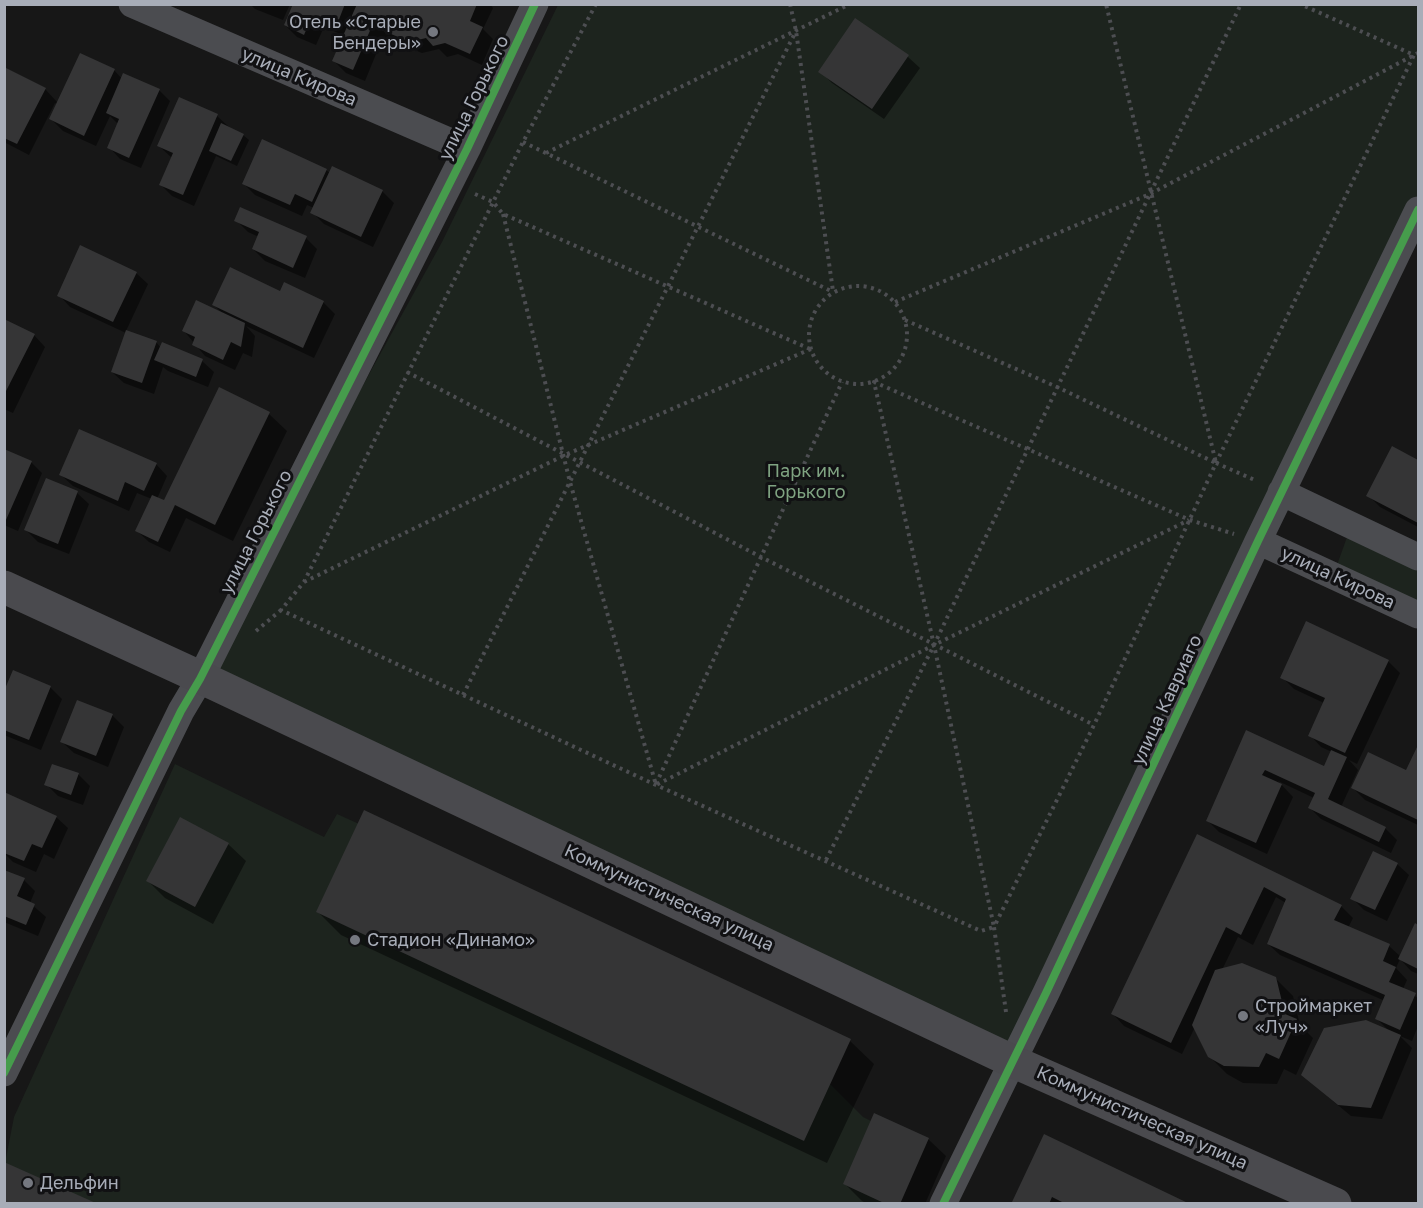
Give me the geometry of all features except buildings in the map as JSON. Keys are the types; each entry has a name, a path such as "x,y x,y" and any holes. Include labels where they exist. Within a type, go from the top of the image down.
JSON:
{"main road":[{"name":"Коммунистическая улица","path":"4,587 1012,1061 1335,1203"}],"street":[{"name":"улица Кирова","path":"132,4 467,149"},
{"name":"улица Горького","path":"4,1072 181,711 201,679 467,149 535,4"},
{"name":"улица Кавриаго","path":"943,1203 1046,993 1281,492 1419,210"},
{"path":"1281,492 1419,557"},
{"name":"улица Кирова","path":"1258,541 1419,615"}],"path":[{"path":"597,4 523,142 304,582 281,610 656,785 981,931 994,927 1094,725 1216,463 1416,54"},
{"path":"790,4 796,31 833,292"},
{"path":"545,153 850,4"},
{"path":"1106,4 1216,463"},
{"path":"826,860 934,645 1241,4"},
{"path":"1300,4 1416,54"},
{"path":"463,695 796,31"},
{"path":"895,302 1150,194 1416,54"},
{"path":"523,142 833,292"},
{"path":"493,202 503,214 570,482 656,785"},
{"path":"503,214 811,349"},
{"path":"849,286 866,286 882,291 895,302 905,320 908,335 905,351 898,364 887,375 873,382 858,384 842,382 828,374 818,363 811,349 809,333 812,317 821,302 833,292 849,286"},
{"path":"905,320 1057,387 1281,492"},
{"path":"304,582 565,455 811,349"},
{"path":"407,372 761,557 1094,725"},
{"path":"656,785 842,382"},
{"path":"873,382 1190,520 1258,541"},
{"path":"873,382 934,645 994,927 1006,1016"},
{"path":"656,785 934,645 1190,520"}],"green space":[{"name":"Парк им. Горького","path":"558,5 1418,5 1418,210 1012,1061 201,679 442,242"},
{"path":"1351,526 1418,557 1418,615 1337,565"},
{"name":"Стадион «Динамо»","path":"175,764 324,837 337,814 842,1042 825,1079 863,1117 911,1141 880,1203 5,1204 5,1163 14,1117"}],"cycle path":[{"path":"4,1073 181,711 200,679 467,149 535,4"},
{"path":"943,1204 1046,993 1258,541 1418,210"}],"place":[{"name":"Отель «Старые Бендеры»","path":"433,32"},
{"name":"Стадион «Динамо»","path":"355,940"},
{"name":"Строймаркет «Луч»","path":"1243,1016"},
{"name":"Дельфин","path":"28,1183"}]}
